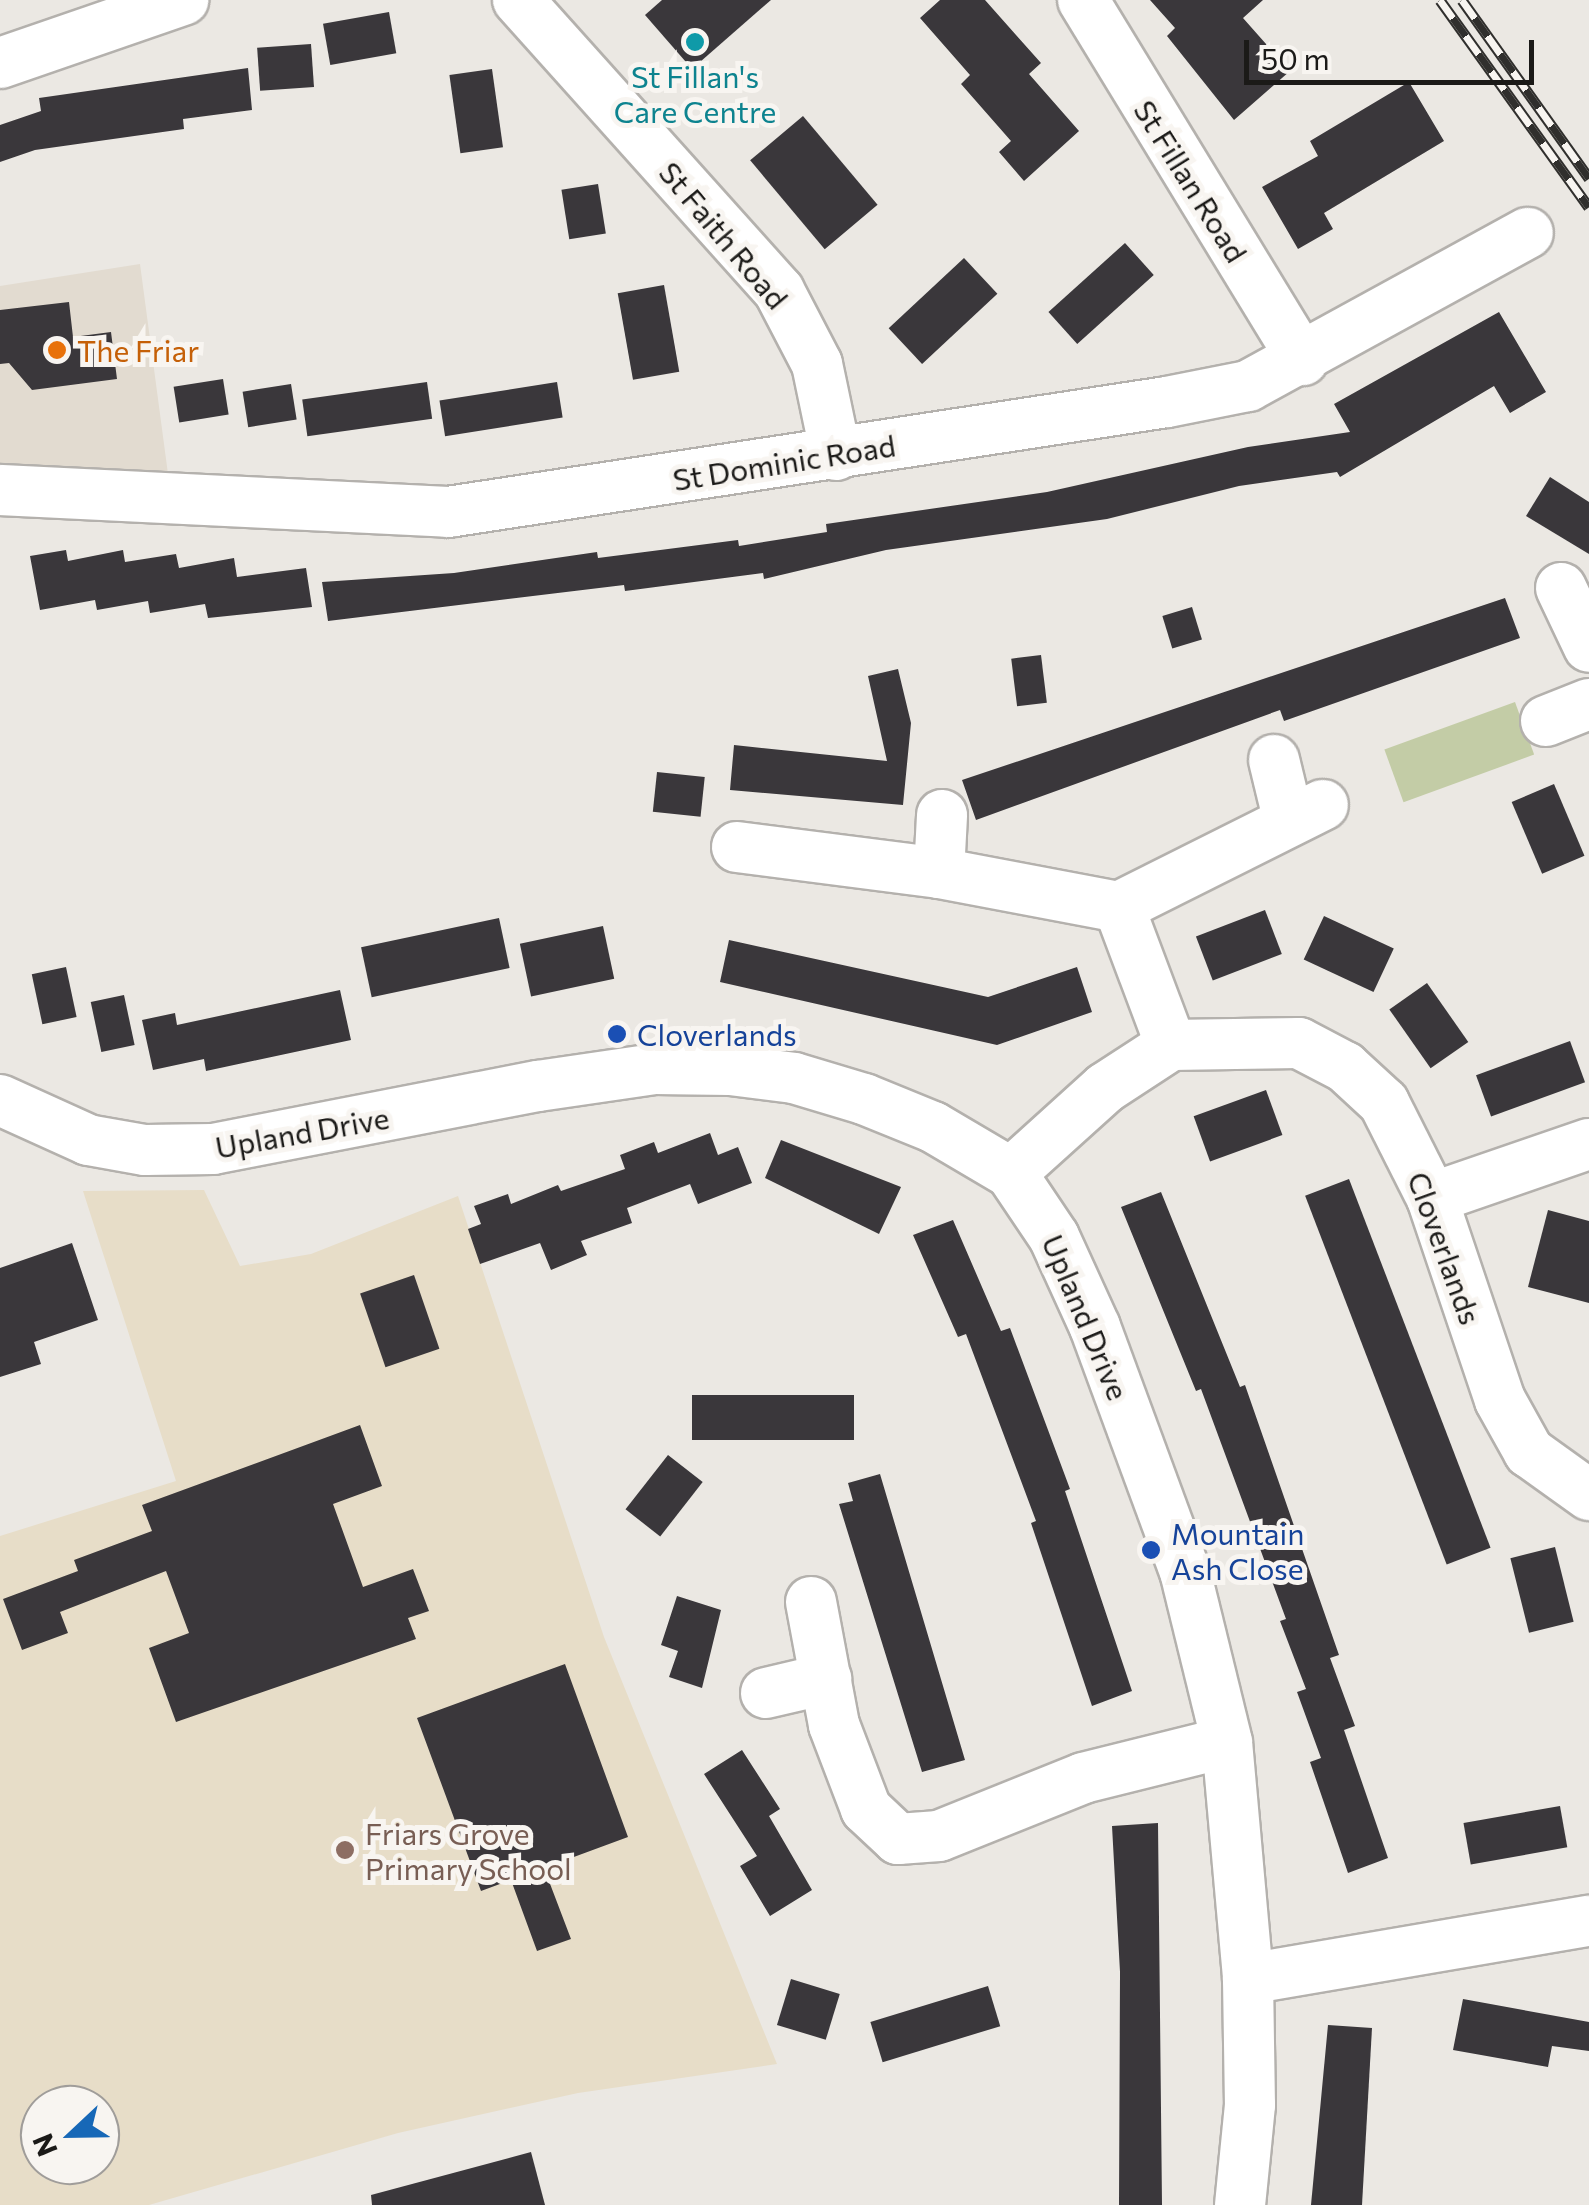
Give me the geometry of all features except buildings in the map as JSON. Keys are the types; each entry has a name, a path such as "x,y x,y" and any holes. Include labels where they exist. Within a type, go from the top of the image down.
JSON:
{"street":[{"path":"0,63 183,0"},
{"name":"St Faith Road","path":"518,0 778,291 817,364 836,455"},
{"name":"St Fillan Road","path":"1083,0 1303,360"},
{"name":"St Dominic Road","path":"0,490 448,512 836,455 1248,386 1303,360 1528,233"},
{"path":"1561,588 1589,647"},
{"path":"737,847 939,874 1119,908 1306,812 1274,760"},
{"path":"939,874 942,814"},
{"path":"1011,1174 1105,1088 1171,1045 1119,908"},
{"name":"Cloverlands","path":"1171,1045 1299,1043 1345,1067 1384,1103 1432,1198 1500,1400 1529,1452 1589,1496"},
{"name":"Upland Drive","path":"0,1100 88,1140 145,1150 213,1150 538,1086 655,1069 730,1070 794,1078 864,1099 933,1127 1011,1174 1054,1236 1102,1344 1185,1571 1227,1742 1248,1979 1250,2105 1240,2205"},
{"path":"1432,1198 1589,1144"},
{"path":"810,1602 834,1725 866,1808 898,1839 939,1836 1083,1778 1227,1742"},
{"path":"766,1693 826,1679"},
{"path":"1248,1979 1589,1921"}],"shaded area":[{"path":"140,264 168,474 0,466 0,286"},
{"name":"Friars Grove Primary School","path":"204,1190 240,1266 311,1254 458,1196 604,1637 777,2064 578,2093 398,2133 149,2205 0,2205 0,1536 176,1481 83,1191"}],"green space":[{"path":"1515,702 1534,755 1404,802 1384,750"}],"railway":[{"path":"1440,0 1589,207"},
{"path":"1462,0 1589,178"}],"place":[{"name":"St Fillan's Care Centre","path":"695,42"},
{"name":"The Friar","path":"57,350"},
{"name":"Cloverlands","path":"617,1034"},
{"name":"Mountain Ash Close","path":"1151,1550"},
{"name":"Friars Grove Primary School","path":"345,1850"}]}
